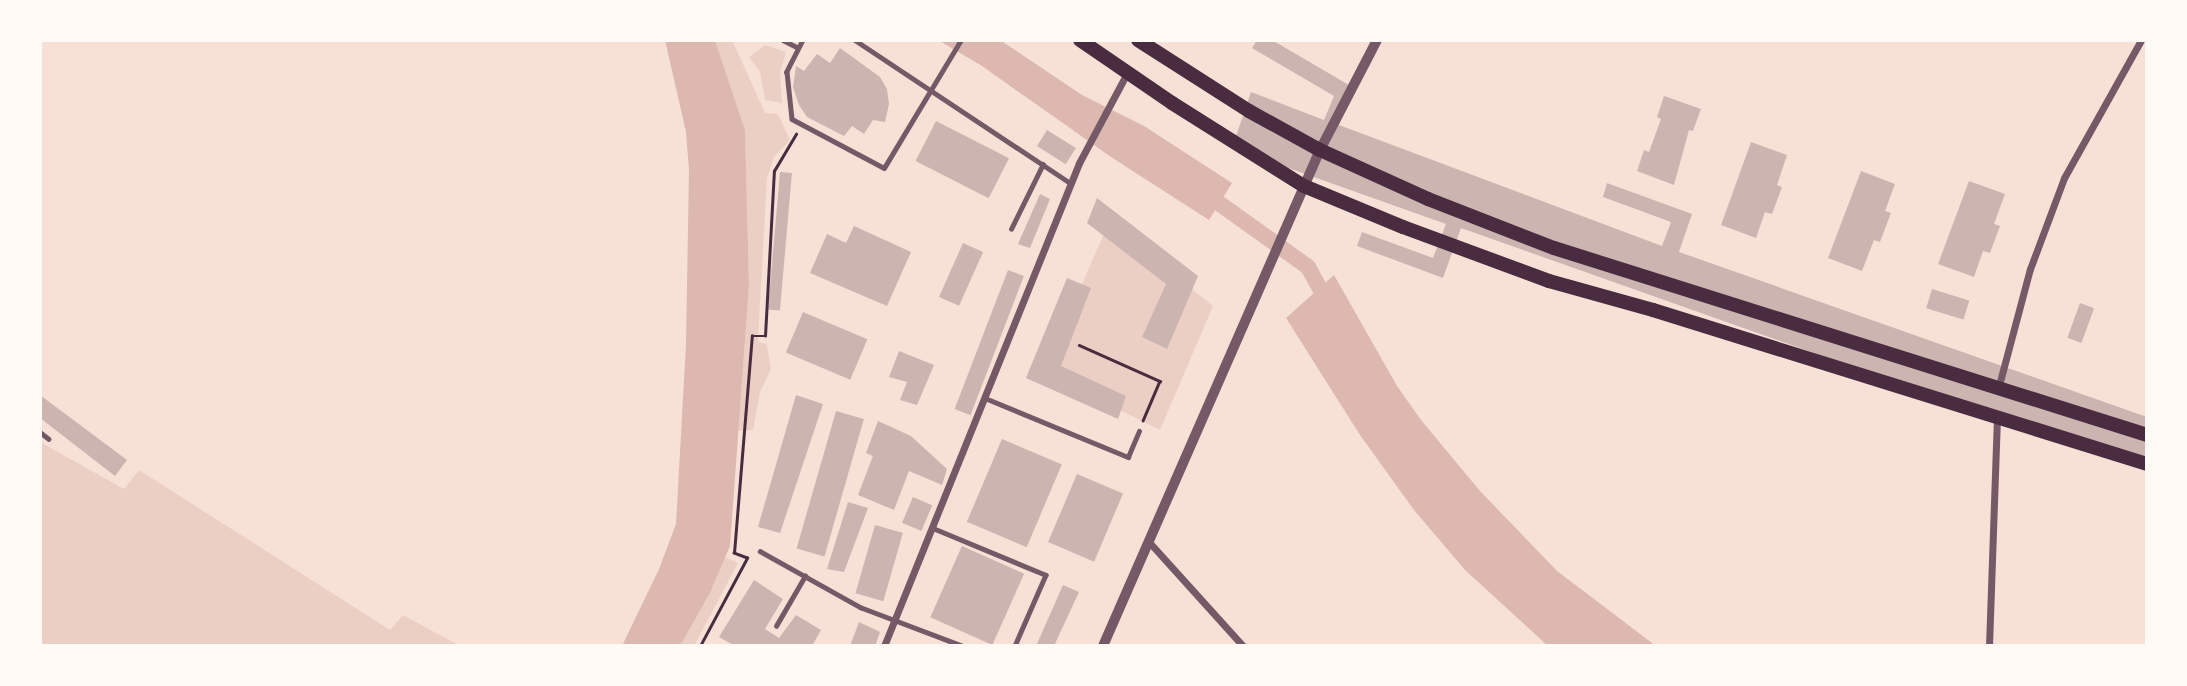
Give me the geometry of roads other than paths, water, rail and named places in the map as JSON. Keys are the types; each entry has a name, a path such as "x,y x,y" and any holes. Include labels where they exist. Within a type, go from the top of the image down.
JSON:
{"main road":[{"path":"1080,40 1304,186 1480,257 2147,464"},
{"path":"1138,40 1249,111 1320,150 1428,199 1554,248 2147,435"}],"street":[{"path":"1103,646 1320,150 1377,40"},
{"path":"1998,389 2030,269 2064,178 2141,40"},
{"path":"884,646 1079,163 1128,73"},
{"path":"1989,646 1997,418"},
{"path":"1149,542 1243,646"}],"lane":[{"path":"783,40 797,47"},
{"path":"803,40 797,47 787,72 792,119 884,168 961,40"},
{"path":"855,40 1071,183"},
{"path":"1011,229 1043,164"},
{"path":"985,398 1128,457 1139,431"},
{"path":"40,432 49,439"},
{"path":"933,528 1046,575 1015,646"},
{"path":"760,551 860,607 962,646"},
{"path":"776,626 805,576"}],"waterway":[{"path":"1202,191 1308,267 1329,305"}]}
